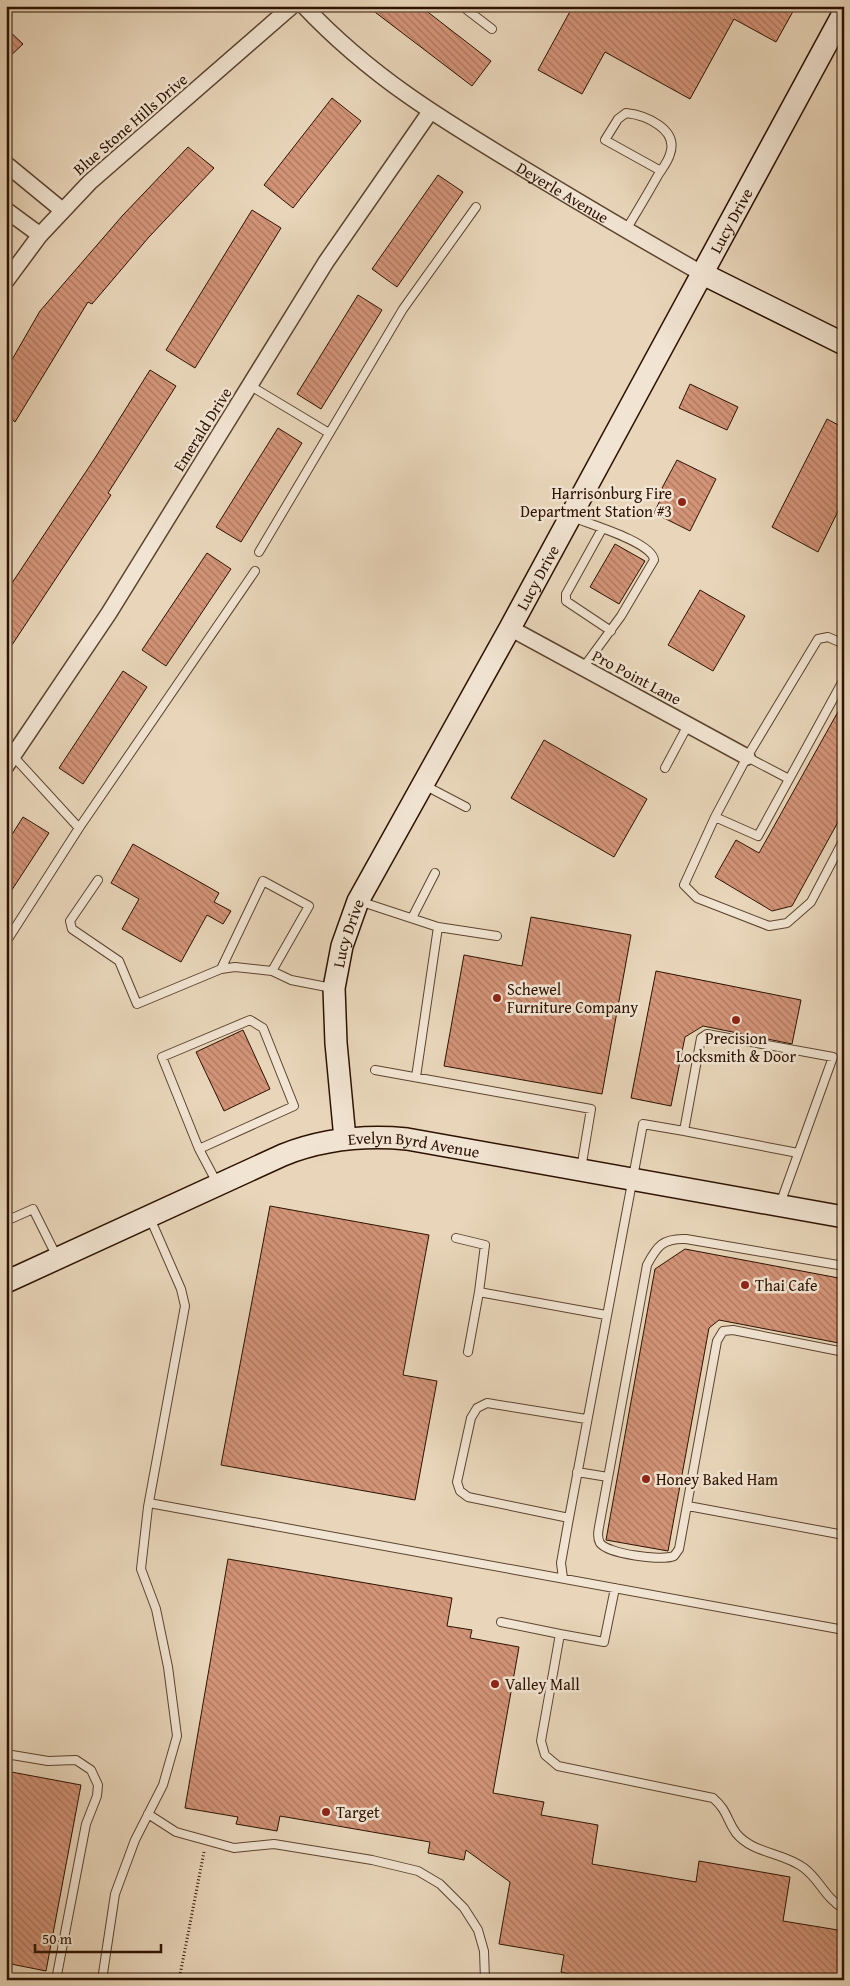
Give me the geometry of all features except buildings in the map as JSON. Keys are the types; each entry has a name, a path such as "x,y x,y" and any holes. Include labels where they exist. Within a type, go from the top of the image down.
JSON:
{"street":[{"name":"Blue Stone Hills Drive","path":"6,281 40,235 90,182 292,6"},
{"name":"Deyerle Avenue","path":"304,6 335,39 364,64 430,112 701,273 844,344"},
{"name":"Lucy Drive","path":"345,1139 336,1043 334,988 342,946 358,901 510,628 701,273 840,26"},
{"name":"Emerald Drive","path":"10,761 109,614 326,262 430,112"},
{"path":"6,164 62,210"},
{"path":"6,210 40,235"},
{"name":"Pro Point Lane","path":"510,628 747,757"},
{"name":"Evelyn Byrd Avenue","path":"6,1282 293,1151 345,1139 373,1137 407,1139 844,1217"}],"lane":[{"path":"462,6 492,29"},
{"path":"626,230 661,171 671,153 670,140 666,131 637,114 626,114 618,119 604,140 661,171"},
{"path":"259,552 403,309 476,206"},
{"path":"249,386 329,434"},
{"path":"570,516 649,550 654,560 610,630 583,668"},
{"path":"602,529 566,594 566,601 610,630"},
{"path":"6,942 79,828 255,571"},
{"path":"844,644 828,637 818,640 747,757 714,817 684,885 696,898 769,926 786,923 811,902 844,839"},
{"path":"714,817 758,836 844,679"},
{"path":"665,768 688,725"},
{"path":"747,757 789,779"},
{"path":"10,761 79,828"},
{"path":"423,784 466,807"},
{"path":"412,918 435,873"},
{"path":"98,880 70,921 72,929 119,961 137,1004 221,969 235,967 272,971 291,980 334,988"},
{"path":"221,969 263,881 308,906 272,971"},
{"path":"358,901 438,927 497,936"},
{"path":"416,1077 438,927"},
{"path":"199,1149 294,1106 263,1028 250,1020 162,1057 199,1149 218,1185"},
{"path":"684,1131 701,1038 708,1034 833,1057 779,1206"},
{"path":"375,1070 591,1109 581,1171"},
{"path":"563,1578 561,1563 586,1419 643,1124 798,1153"},
{"path":"6,1222 33,1209 58,1259"},
{"path":"102,1980 115,1894 135,1840 163,1786 177,1736 168,1667 156,1608 141,1569 149,1503 185,1306 181,1289 149,1217"},
{"path":"456,1238 485,1246 468,1352"},
{"path":"844,1266 686,1239 673,1239 662,1244 654,1252 647,1266 608,1477 598,1536 600,1543 608,1549 656,1559 666,1559 674,1556 679,1550 717,1340 723,1332 733,1330 844,1352"},
{"path":"479,1292 606,1315"},
{"path":"569,1518 468,1497 460,1491 458,1482 471,1418 477,1408 487,1404 586,1419"},
{"path":"577,1472 608,1477"},
{"path":"149,1503 844,1630"},
{"path":"688,1506 844,1535"},
{"path":"500,1622 604,1642 616,1588"},
{"path":"560,1634 541,1741 545,1755 558,1766 713,1798 724,1807 736,1833 752,1847 788,1858 806,1868 832,1902 844,1909"},
{"path":"6,1754 48,1761 76,1760 91,1770 98,1785 97,1796 86,1824 56,1980"},
{"path":"148,1814 176,1832 206,1842 234,1848 274,1844 372,1860 418,1871 440,1884 464,1908 478,1930 484,1951 485,1980"}],"path":[{"path":"180,1980 206,1842"}],"place":[{"name":"Harrisonburg Fire Department Station #3","path":"682,502"},
{"name":"Schewel Furniture Company","path":"497,998"},
{"name":"Precision Locksmith & Door","path":"736,1020"},
{"name":"Thai Cafe","path":"745,1285"},
{"name":"Honey Baked Ham","path":"646,1479"},
{"name":"Valley Mall","path":"495,1684"},
{"name":"Target","path":"326,1812"}]}
